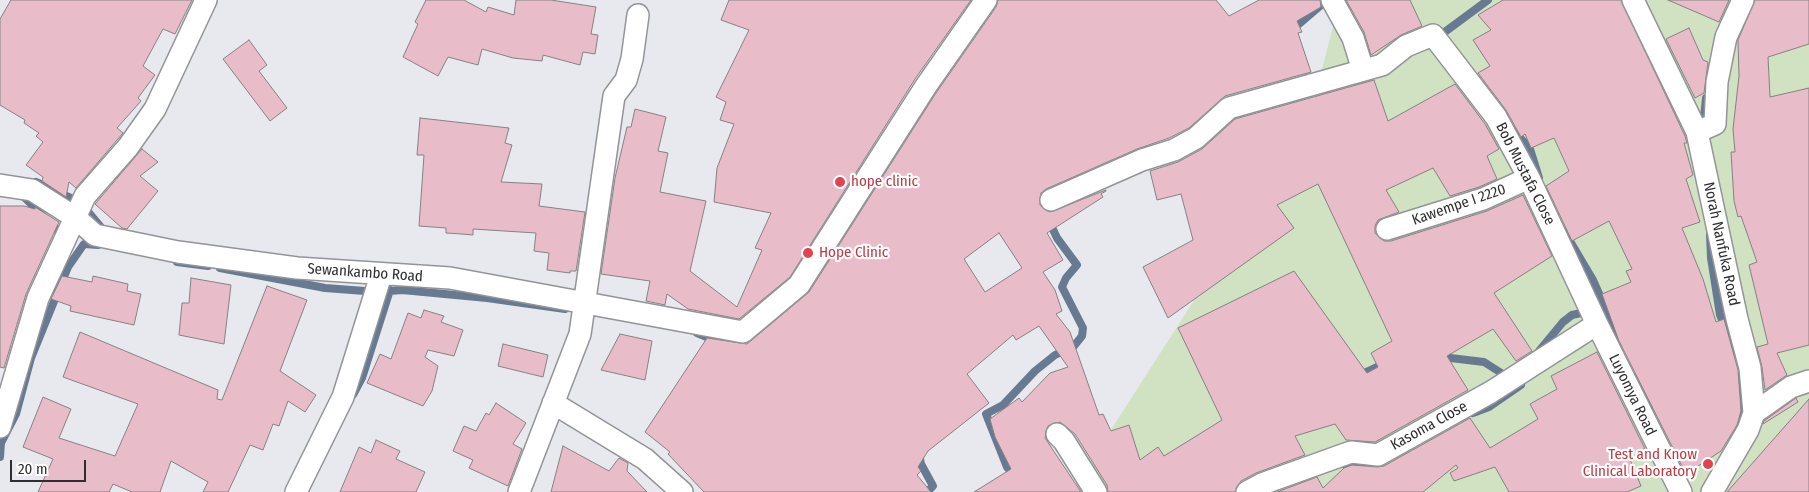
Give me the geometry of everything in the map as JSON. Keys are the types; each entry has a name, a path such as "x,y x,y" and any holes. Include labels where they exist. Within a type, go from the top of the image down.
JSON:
{"street":[{"path":"0,427 38,298 85,196 128,147 155,109 206,0"},
{"name":"Sewankambo Road","path":"0,185 32,190 76,218 95,235 178,252 297,268 381,275 450,278 743,332 799,285 926,86 986,0"},
{"path":"1051,200 1142,160 1174,150 1196,138 1229,108 1363,70 1353,38 1332,0"},
{"name":"Norah Nanfuka Road","path":"1633,0 1697,132 1736,318 1750,368 1754,413 1748,430 1712,492"},
{"path":"1697,132 1715,124 1717,82 1726,38 1743,0"},
{"path":"519,492 580,334 586,303 614,96 626,80 632,59 638,15"},
{"name":"Bob Mustafa Close","path":"1363,70 1382,65 1406,46 1434,35 1496,117 1529,178 1597,324"},
{"name":"Kawempe I 2220","path":"1387,229 1483,199 1529,178"},
{"path":"296,492 343,397 381,275"},
{"name":"Kasoma Close","path":"1247,492 1262,484 1351,452 1378,455 1491,392 1597,324"},
{"name":"Luyomya Road","path":"1597,324 1681,492"},
{"path":"1754,413 1791,387 1809,381"},
{"path":"553,402 646,459 682,492"},
{"path":"1057,434 1064,441 1096,492"}],"green space":[{"path":"1340,0 1809,0 1809,492 1071,492 1308,123"}],"building":[{"path":"11,0 192,0 175,34 163,29 143,66 155,75 138,98 141,101 117,128 123,133 76,188 69,182 66,197 42,181 43,177 26,165 43,142 36,136 39,133 24,123 25,120 0,105 0,19"},
{"path":"426,0 464,0 486,12 488,7 514,15 516,0 551,0 596,7 591,34 598,35 595,54 583,52 580,65 543,55 542,61 513,58 482,49 478,65 448,57 438,76 403,57 418,24 415,22"},
{"path":"729,0 971,0 915,79 790,277 739,319 688,309 667,294 665,305 646,301 650,281 601,274 615,178 627,127 631,127 635,109 666,117 658,151 668,153 660,192 706,201 690,271 737,307 762,250 755,248 771,213 714,202 717,168 734,124 720,120 726,102 716,97 749,30 721,20"},
{"path":"998,0 1216,0 1229,16 1259,0 1320,0 1321,7 1297,21 1302,32 1298,33 1311,72 1225,96 1189,128 1169,138 1137,149 1046,189 1041,193 1040,205 1050,212 1106,190 1101,194 1103,197 1047,233 1063,260 1043,272 1055,290 1062,311 1056,314 1070,332 1099,415 1103,414 1111,431 1129,425 1140,460 1158,447 1164,456 1222,420 1178,328 1294,271 1367,373 1378,367 1371,353 1392,341 1318,184 1277,205 1294,228 1168,318 1143,267 1193,240 1181,194 1157,200 1150,171 1178,162 1202,149 1235,119 1374,80 1388,121 1455,84 1485,124 1499,149 1487,156 1497,179 1479,187 1450,196 1433,168 1386,190 1399,212 1378,220 1375,226 1375,233 1384,241 1391,241 1487,211 1523,195 1552,256 1494,293 1532,351 1516,361 1493,329 1447,356 1468,390 1375,442 1346,440 1335,424 1295,436 1305,455 1256,473 1241,481 1235,492 1108,492 1107,485 1075,434 1060,422 1048,426 1045,438 1081,492 974,492 1011,469 995,437 990,419 1019,398 1022,402 1050,373 1068,367 1039,326 1016,340 1013,335 967,374 989,403 928,451 918,467 921,471 917,475 931,492 704,492 668,454 670,452 645,432 707,338 747,344 809,292 936,93 996,7","holes":["999,233 1022,268 985,292 964,259"]},
{"path":"1346,0 1410,0 1422,26 1401,35 1371,55 1364,32"},
{"path":"1503,0 1621,0 1685,136 1687,143 1684,143 1693,175 1686,179 1700,222 1682,228 1703,279 1716,322 1724,319 1738,370 1741,411 1737,425 1721,451 1686,474 1619,341 1602,294 1631,282 1626,271 1632,269 1609,221 1572,241 1546,186 1569,171 1554,138 1531,148 1525,134 1521,137 1506,110 1478,73 1490,66 1473,40 1491,30 1478,15"},
{"path":"1668,0 1729,0 1719,22"},
{"path":"1755,0 1809,0 1809,44 1768,57 1770,97 1809,88 1809,345 1777,353 1787,375 1765,390 1757,347 1768,344 1749,265 1757,262 1741,216 1738,217 1734,201 1731,152 1735,152 1733,129 1739,76 1738,40"},
{"path":"1689,28 1703,60 1708,62 1704,93 1695,98 1666,39"},
{"path":"249,40 267,65 259,71 287,108 270,121 223,59"},
{"path":"420,118 509,128 505,143 512,145 501,182 542,184 539,206 585,212 576,271 570,271 570,273 547,270 549,253 534,251 536,233 473,229 473,235 446,233 446,228 419,226 424,155 417,155"},
{"path":"142,149 158,162 140,176 158,191 127,229 122,228 95,204"},
{"path":"0,206 24,206 35,209 35,207 59,222 26,294 4,368 0,367"},
{"path":"62,276 92,282 93,276 128,284 127,291 141,294 134,325 70,311 71,306 51,299"},
{"path":"191,278 231,285 224,344 179,335 182,303 189,303"},
{"path":"267,286 307,300 280,371 316,395 305,412 288,401 279,426 273,424 263,450 250,445 228,492 203,492 208,482 171,461 160,492 132,492 113,484 109,492 38,492 53,459 23,447 43,397 71,409 59,438 115,456 138,404 63,377 80,332 218,390 217,399 222,400"},
{"path":"424,310 444,316 441,322 463,330 454,356 428,350 425,357 438,366 432,391 423,406 367,383 380,354 391,359 408,313 421,318"},
{"path":"620,334 652,341 645,380 601,370"},
{"path":"503,344 548,355 543,377 498,366"},
{"path":"1597,352 1645,449 1627,452 1641,486 1627,492 1509,492 1495,467 1454,481 1450,473 1458,468 1456,465 1423,492 1277,492 1317,477 1323,488 1344,468 1352,465 1384,466 1470,418 1490,448 1538,419 1530,404 1557,389 1551,376"},
{"path":"1796,398 1798,402 1763,424 1764,421"},
{"path":"1809,399 1809,492 1727,492"},
{"path":"496,403 526,423 513,444 522,449 508,486 469,468 473,460 453,451 464,426 476,431 486,413 489,415"},
{"path":"376,440 400,451 396,459 425,472 416,492 340,492 359,447 371,453"},
{"path":"563,446 609,471 619,458 628,463 627,471 647,492 551,492"}],"waterway":[{"path":"1290,28 1299,24 1327,0"},
{"path":"1435,35 1442,34 1488,0"},
{"path":"1703,127 1706,98"},
{"path":"1513,130 1530,149 1539,178"},
{"path":"36,182 75,200 78,196"},
{"path":"23,196 61,234 60,238"},
{"path":"86,206 85,208 100,226"},
{"path":"1027,492 1007,467 986,414 1003,405 1035,371 1055,355 1074,346 1082,336 1083,328 1062,287 1066,278 1077,265 1057,238 1049,221"},
{"path":"1564,231 1593,280 1621,343"},
{"path":"1710,235 1711,258 1720,315 1735,352"},
{"path":"0,457 1,443 16,414 31,358 68,267 84,244 98,245"},
{"path":"177,262 208,266"},
{"path":"220,268 325,288 378,292 402,290 487,298 565,309"},
{"path":"353,395 362,378 390,290"},
{"path":"1539,351 1563,322 1572,315 1590,311"},
{"path":"697,333 721,343"},
{"path":"1440,353 1442,357 1484,362 1506,376 1509,373"},
{"path":"1358,376 1386,363"},
{"path":"1637,376 1649,407"},
{"path":"1740,429 1741,376"},
{"path":"1473,413 1489,407 1521,385"},
{"path":"919,453 921,464 933,486 927,492"},
{"path":"1342,464 1360,464 1368,461"}],"place":[{"name":"hope clinic","path":"840,182"},
{"name":"Hope Clinic","path":"808,253"},
{"name":"Test and Know Clinical Laboratory","path":"1708,464"}]}
